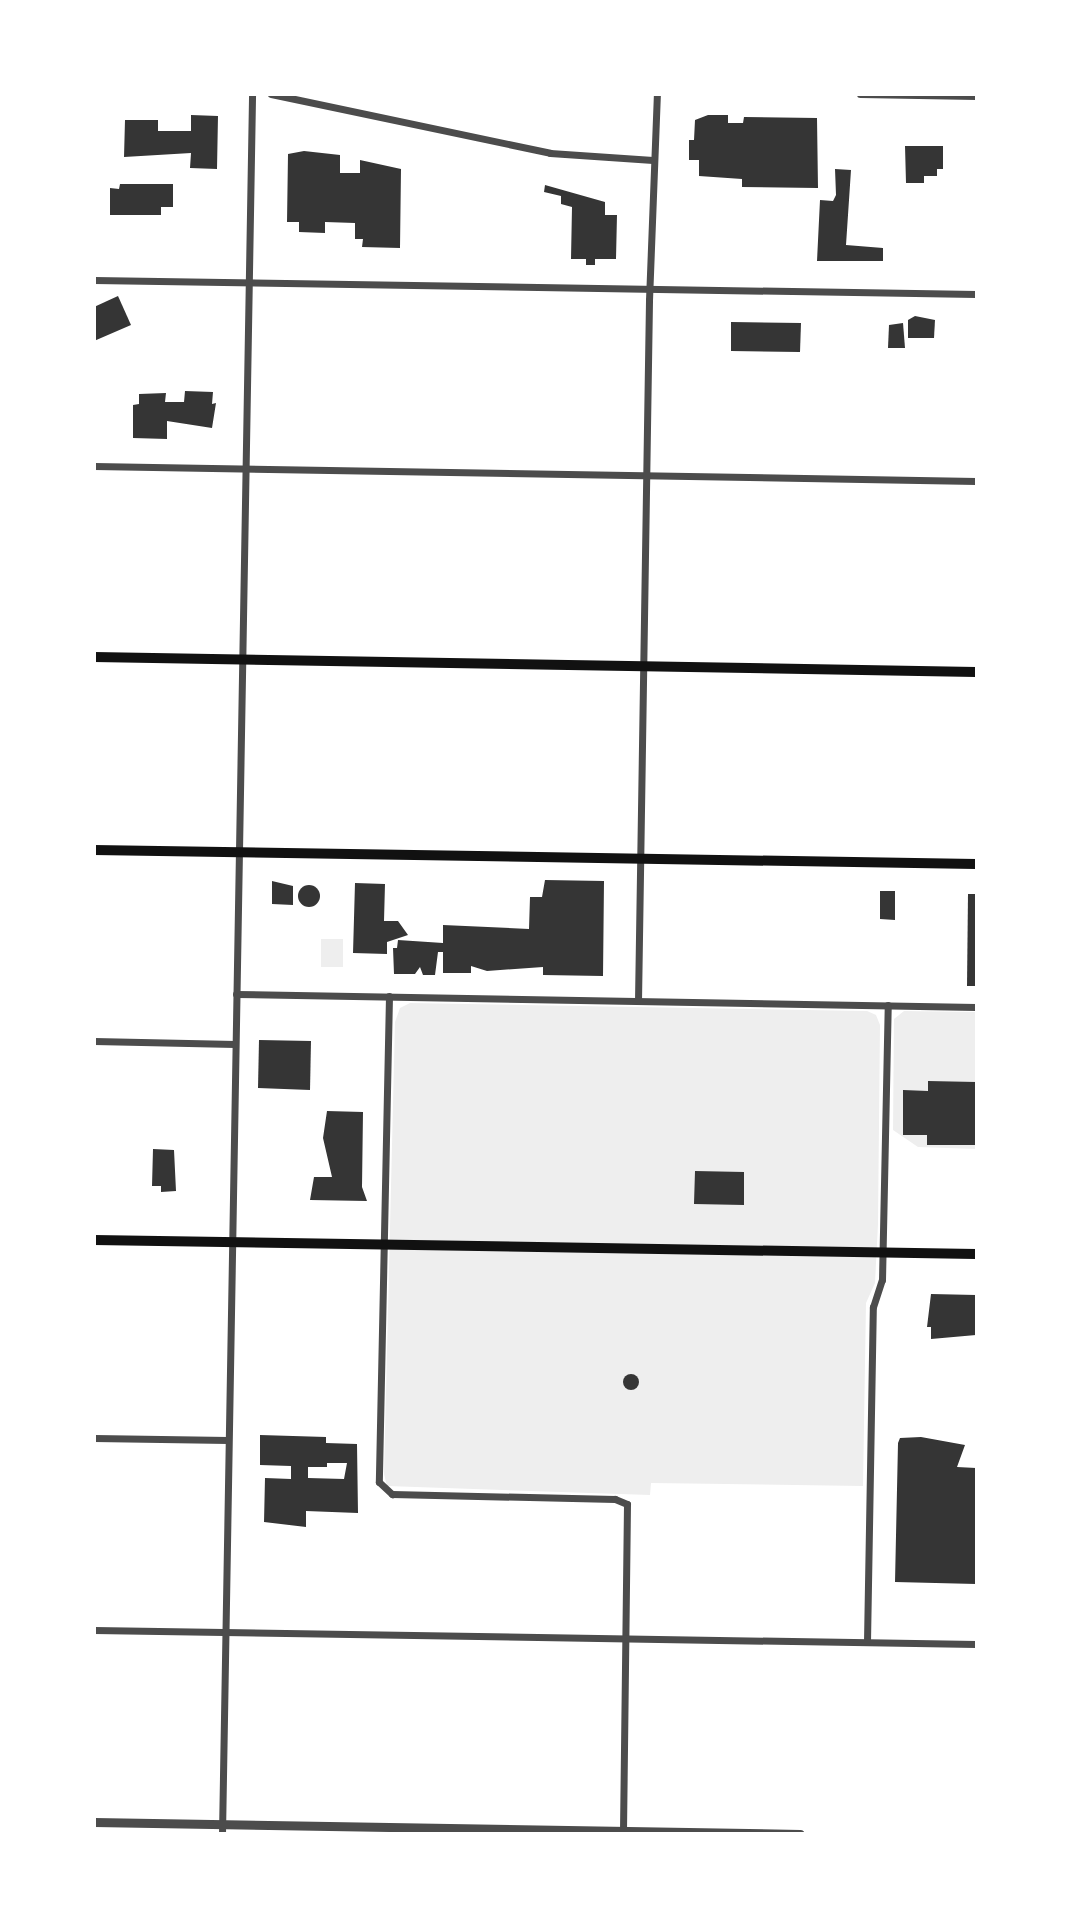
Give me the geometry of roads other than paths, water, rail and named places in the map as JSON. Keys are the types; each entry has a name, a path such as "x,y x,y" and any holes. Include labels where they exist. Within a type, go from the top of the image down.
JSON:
{"main road":[{"path":"94,657 976,672"},
{"path":"94,850 976,864"},
{"path":"94,1240 976,1254"}],"street":[{"path":"222,1829 252,94"},
{"path":"271,94 550,153 653,160"},
{"path":"638,1001 646,476 657,94"},
{"path":"860,94 976,96"},
{"path":"94,280 976,294"},
{"path":"94,466 976,481"},
{"path":"236,994 976,1007"},
{"path":"389,996 378,1473 383,1490 392,1494 615,1499 627,1504 623,1832"},
{"path":"867,1642 873,1307 880,1292 883,1253 888,1005"},
{"path":"94,1041 235,1044"},
{"path":"94,1438 228,1440"},
{"path":"94,1630 976,1644"},
{"path":"94,1822 222,1829 800,1833"}]}
